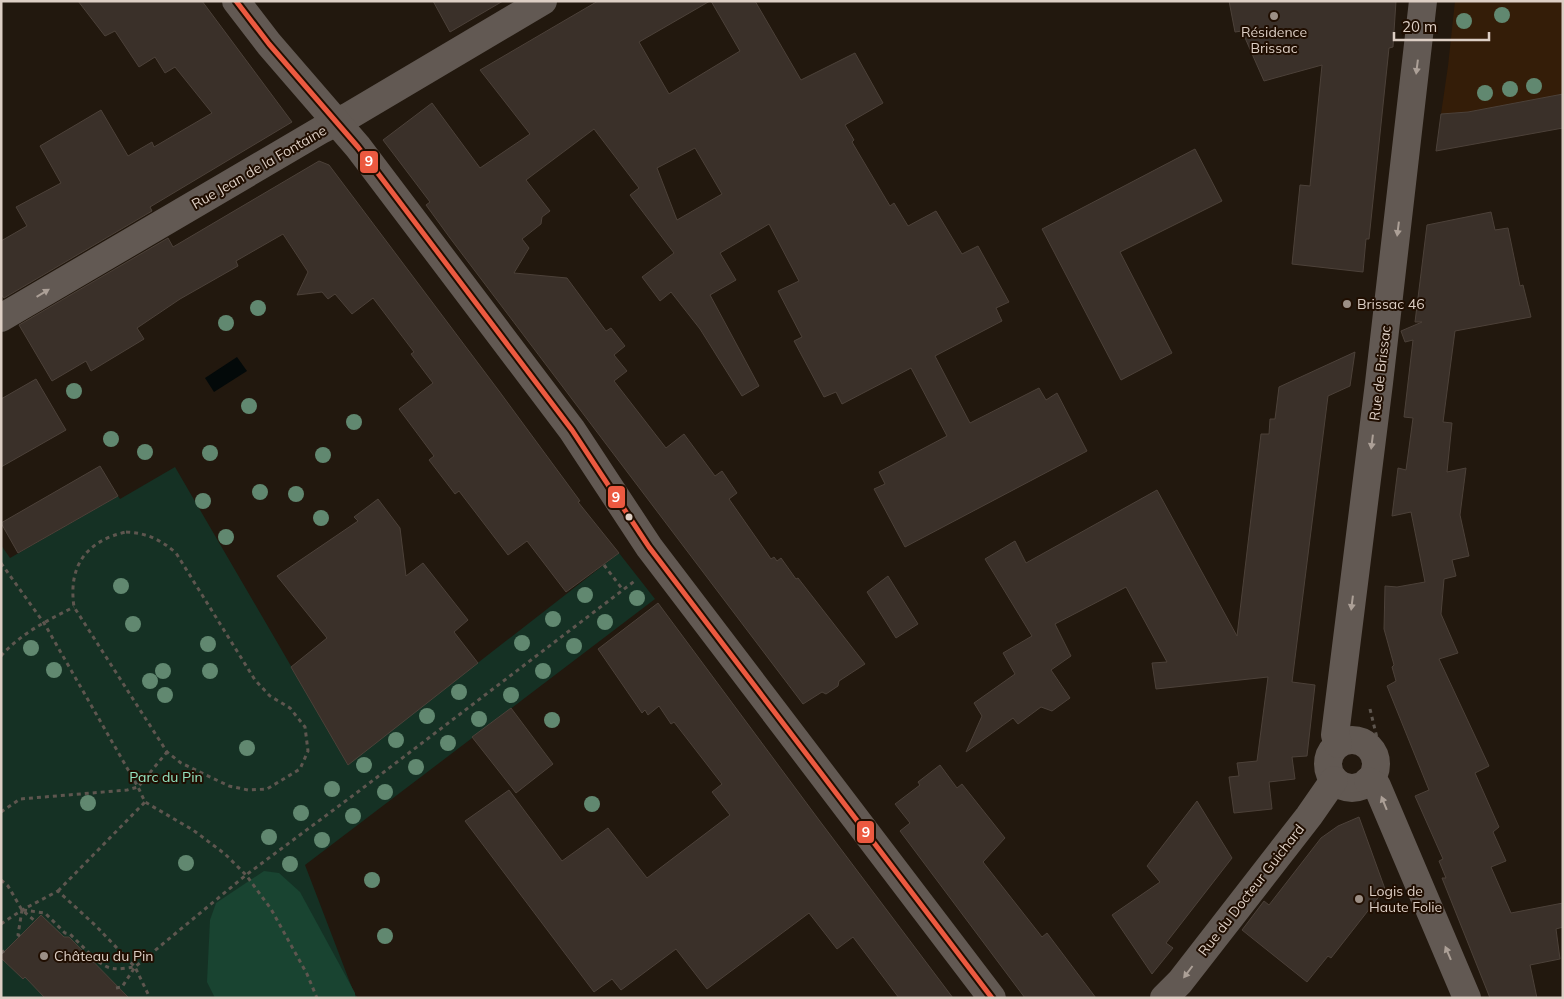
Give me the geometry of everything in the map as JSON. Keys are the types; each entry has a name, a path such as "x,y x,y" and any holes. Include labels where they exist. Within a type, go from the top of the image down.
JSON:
{"street":[{"path":"236,1 269,44 358,147 572,430 649,547 992,998"},
{"name":"Rue Jean de la Fontaine","path":"1,318 543,1"},
{"name":"Rue de Brissac","path":"1334,780 1330,773 1328,757 1338,744 1335,735 1379,383 1423,1"},
{"path":"1334,780 1340,785 1347,787 1356,787 1368,781 1373,774 1375,759 1367,746 1360,742 1352,740 1338,744"},
{"name":"Rue du Docteur Guichard","path":"1164,998 1180,982 1309,816 1334,780"},
{"path":"1368,781 1378,786 1467,998"}],"path":[{"path":"126,532 153,536 165,543 176,553 255,680 270,696 290,708 305,727 308,751 300,769 267,789 248,790 229,786 181,763 167,752 74,607 72,592 74,577 79,563 87,551 112,535 126,532"},
{"path":"1,563 44,622 145,802 193,830 224,854 246,875 271,908 307,974 317,998"},
{"path":"604,565 623,590"},
{"path":"116,988 122,987 135,967 246,875 639,578"},
{"path":"1,656 10,646 44,622 74,607"},
{"path":"1,812 20,799 127,790 138,787 167,752"},
{"path":"1,924 22,910 58,891 145,802"},
{"path":"1,880 8,886 22,910 35,921"},
{"path":"58,891 96,926 135,967 150,998"},
{"path":"22,910 45,913 65,933 70,934 94,960 103,966 112,970 135,967"},
{"path":"20,936 18,935 22,910"},
{"path":"1,953 7,949"}],"shaded area":[{"path":"1455,1 1563,1 1563,94 1468,112 1441,114"},
{"path":"237,357 247,371 214,392 205,378"}],"green space":[{"name":"Parc du Pin","path":"175,467 348,764 619,553 655,599 305,865 354,993 358,998 1,998 1,545 10,558 118,496 120,499"},
{"path":"264,871 279,873 300,892 355,993 355,998 215,998 207,982 210,920 216,903"}],"building":[{"path":"78,1 202,1 292,122 150,207 152,211 4,298 1,294 1,241 27,226 16,207 61,183 40,146 101,110 128,156 152,142 154,147 212,113 175,67 165,73 155,57 139,67 115,31 105,36"},
{"path":"433,1 503,1 450,32"},
{"path":"598,1 710,1 639,42 669,94 740,51 711,1 755,1 801,80 855,53 883,103 845,125 854,140 852,142 890,206 894,203 908,226 936,211 962,254 978,246 1009,302 996,308 1002,321 935,356 970,423 1039,388 1046,400 1057,393 1087,451 905,547 874,489 885,484 879,472 947,436 911,368 842,404 836,392 824,397 794,341 802,337 778,291 799,281 769,224 720,253 736,280 710,295 759,386 742,396 700,329 671,292 660,301 642,277 674,253 630,195 639,188 594,129 526,180 550,211 542,217 541,224 522,239 529,248 514,273 567,278 606,331 611,328 625,346 614,355 627,371 614,381 666,448 684,434 715,476 722,471 737,493 729,499 771,559 774,557 777,561 781,558 865,664 839,681 838,686 826,694 822,692 803,704 450,238 426,205 430,202 383,140 432,103 480,168 530,134 480,70","holes":["695,148 722,194 677,220 657,168"]},
{"path":"1229,1 1396,1 1393,47 1389,48 1369,239 1366,239 1363,272 1292,264 1300,185 1310,186 1322,65 1264,81 1242,31 1235,32"},
{"path":"1563,94 1563,128 1436,151 1441,114 1468,112"},
{"path":"1195,149 1222,201 1120,252 1172,353 1121,380 1042,229"},
{"path":"319,161 329,165 499,391 580,501 578,502 619,553 566,592 527,541 508,555 459,491 455,494 429,460 434,456 399,409 433,383 411,354 414,352 373,298 352,314 335,294 328,299 322,292 297,295 308,272 283,234 236,261 238,266 180,299 137,328 144,339 91,371 86,361 52,381 19,325 168,238 173,247"},
{"path":"1491,212 1495,230 1508,228 1520,286 1523,285 1531,317 1455,331 1443,422 1452,423 1447,472 1466,468 1460,515 1469,556 1452,560 1456,576 1444,579 1441,614 1458,653 1439,659 1489,766 1475,773 1499,827 1493,832 1506,861 1491,867 1511,913 1563,903 1563,927 1556,929 1560,959 1530,965 1537,998 1490,998 1442,878 1446,878 1439,861 1443,859 1415,796 1429,790 1387,686 1396,681 1392,667 1394,665 1384,629 1385,586 1397,587 1425,582 1411,512 1392,516 1398,468 1406,470 1413,418 1404,417 1413,340 1405,342 1401,331 1422,322 1415,322 1427,225"},
{"path":"1355,352 1350,386 1328,396 1292,682 1315,685 1307,756 1292,757 1295,779 1269,782 1272,809 1234,813 1229,777 1239,776 1237,763 1257,761 1268,677 1156,689 1152,663 1167,662 1126,587 1055,624 1071,656 1051,670 1070,698 1052,711 1041,707 1018,724 1013,718 966,752 982,716 974,703 1015,674 1003,653 1032,636 985,559 1015,541 1026,563 1157,490 1237,636 1261,434 1269,434 1270,419 1275,419 1279,387"},
{"path":"36,379 66,430 1,467 1,399"},
{"path":"100,466 118,496 18,553 1,523"},
{"path":"378,499 400,528 406,576 423,563 468,620 454,632 478,663 348,765 291,667 327,638 277,576 358,521 354,517"},
{"path":"888,576 918,624 896,638 867,592"},
{"path":"658,603 953,998 899,998 853,937 837,949 809,913 707,989 676,949 621,990 612,979 594,992 465,821 509,790 562,861 608,828 647,878 730,815 712,792 722,784 674,722 671,724 659,706 648,715 645,710 642,713 598,649"},
{"path":"511,708 553,764 516,793 472,737"},
{"path":"940,765 957,788 962,784 1005,838 983,862 1042,937 1047,933 1096,998 1025,998 900,831 910,823 895,804 920,785 918,782"},
{"path":"1197,801 1232,858 1166,943 1173,948 1152,974 1112,915 1160,882 1147,866"},
{"name":"Logis de Haute Folie","path":"1359,817 1385,889 1331,958 1328,956 1307,982 1242,930 1264,901 1269,905 1321,838 1338,826"},
{"name":"Château du Pin","path":"41,915 64,937 69,937 129,998 45,998 25,977 23,979 1,958 1,955"}],"transit line":[{"name":"9","path":"236,1 269,44 358,147 572,430 649,547 992,998"}],"place":[{"name":"Résidence Brissac","path":"1274,16"},
{"name":"Brissac 46","path":"1347,304"},
{"name":"Logis de Haute Folie","path":"1359,899"},
{"name":"Château du Pin","path":"44,956"}]}
